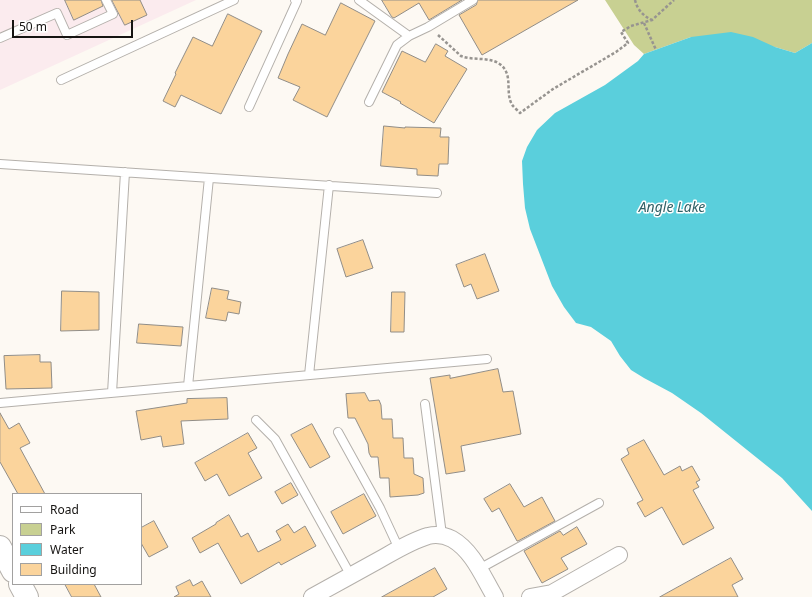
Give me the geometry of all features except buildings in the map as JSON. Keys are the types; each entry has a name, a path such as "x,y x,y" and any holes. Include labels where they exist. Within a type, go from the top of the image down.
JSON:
{"main road":[{"path":"0,547 12,569"},
{"path":"21,585 27,597"}],"street":[{"path":"312,597 415,541 429,536 442,535 451,538 468,552 495,597"},
{"path":"530,597 550,595 620,555"}],"lane":[{"path":"0,38 57,13 67,35 112,14 106,0"},
{"path":"61,80 234,0"},
{"path":"250,107 297,0"},
{"path":"359,0 410,36"},
{"path":"369,102 397,45 473,0"},
{"path":"0,164 437,192"},
{"path":"112,393 126,172"},
{"path":"188,386 209,178"},
{"path":"309,375 329,186"},
{"path":"0,403 487,359"},
{"path":"425,404 442,535"},
{"path":"256,420 275,439 351,576"},
{"path":"338,432 380,508 399,549"},
{"path":"479,569 599,503"}],"path":[{"path":"635,0 639,10 645,17 652,20"},
{"path":"428,26 461,56 466,58 486,59 501,65 506,71 508,78 510,100 513,106 520,113 553,89 616,52 628,43 621,32 631,26 652,20 674,0"},
{"path":"644,22 656,50"}],"shaded area":[{"path":"0,0 196,0 0,90"}],"green space":[{"path":"605,0 812,0 812,43 795,53 775,47 691,37 644,54 634,45"}],"water":[{"name":"Angle Lake","path":"731,32 753,37 775,47 795,53 812,43 812,511 782,478 701,413 672,393 631,370 611,341 591,327 576,323 564,307 552,286 530,229 525,208 522,161 527,147 537,130 555,113 605,85 638,61 644,54 691,37"}]}
